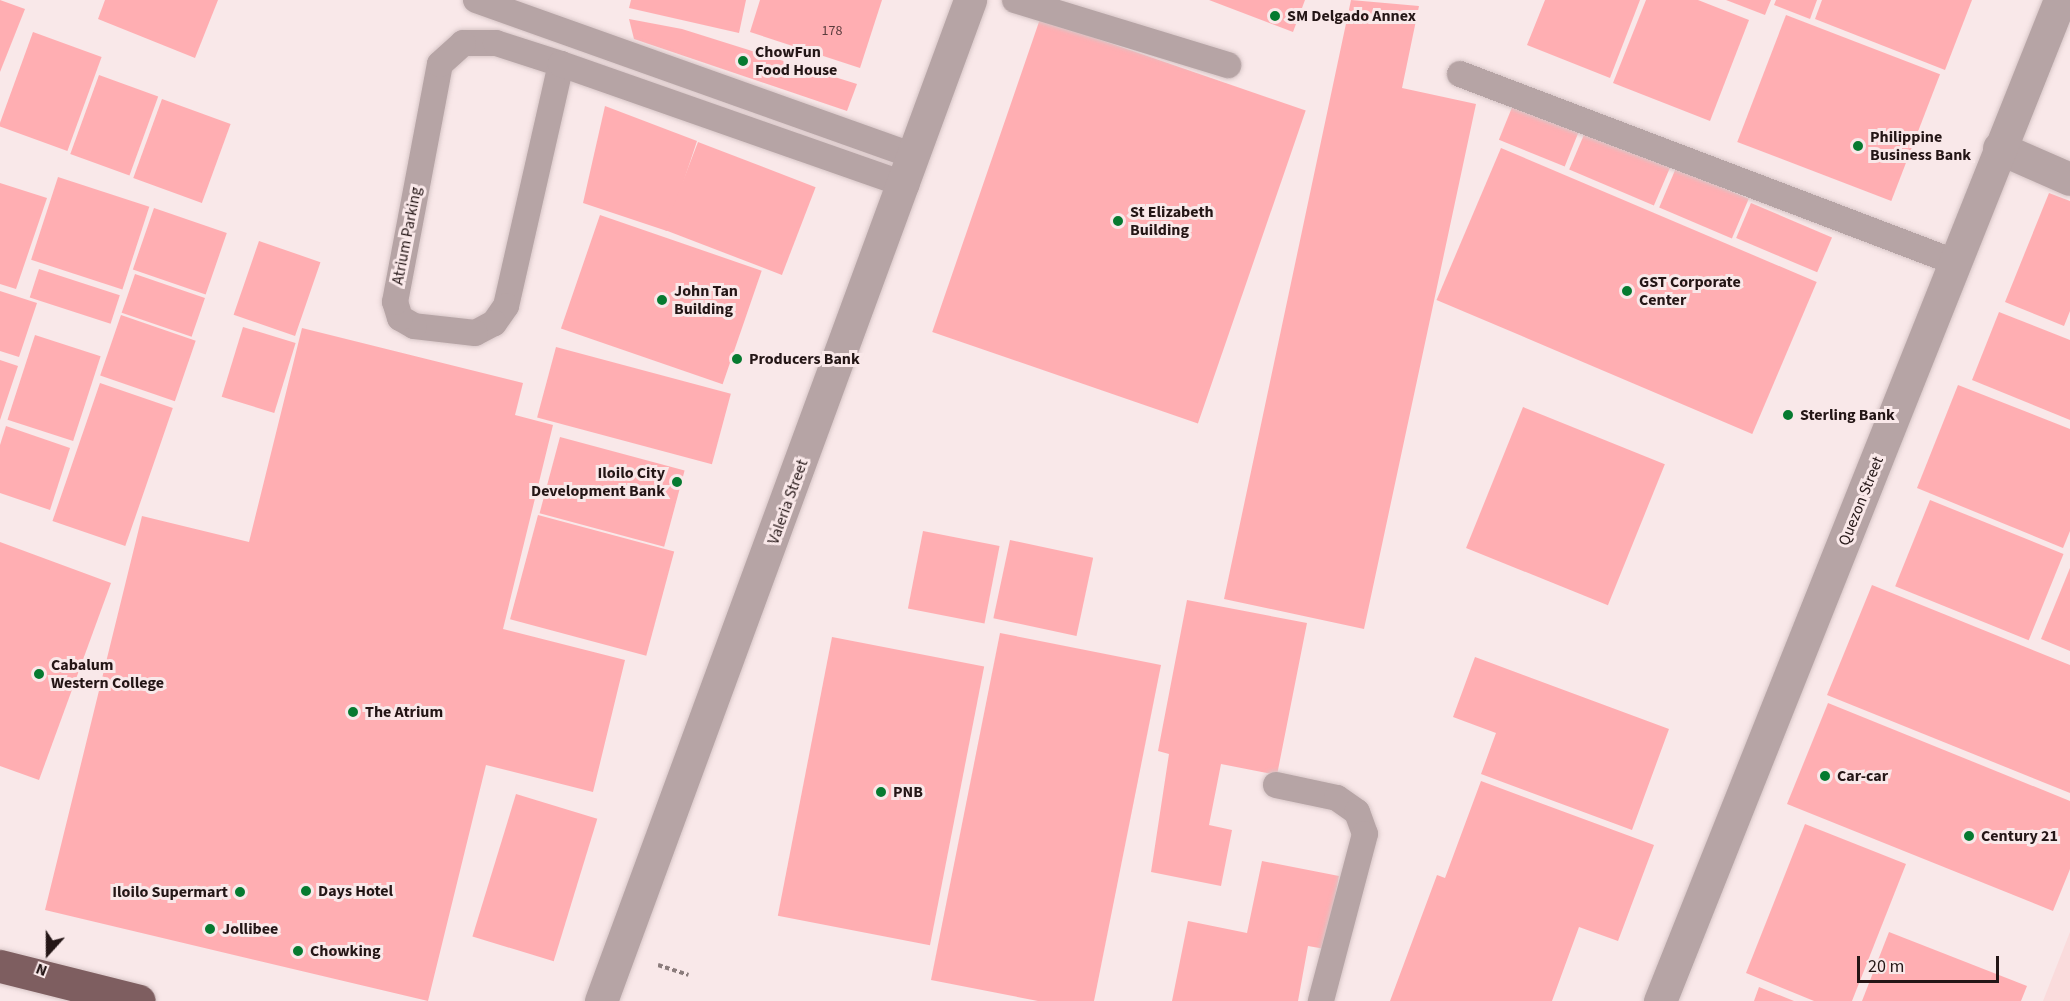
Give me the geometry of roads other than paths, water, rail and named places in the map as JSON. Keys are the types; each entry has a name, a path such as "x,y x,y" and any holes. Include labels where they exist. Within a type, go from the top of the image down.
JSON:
{"highway":[{"path":"0,966 139,1001"}],"street":[{"name":"Valeria Street","path":"601,1001 911,171 970,0"},
{"name":"Quezon Street","path":"1660,1001 1957,264 1999,148 2060,0"},
{"path":"1999,148 2070,179"}],"lane":[{"path":"476,0 911,171"},
{"path":"1015,0 1228,65"},
{"name":"Atrium Parking","path":"561,64 506,306 494,323 475,333 414,326 400,318 395,302 440,64 463,44 496,43 911,171"},
{"path":"1460,74 1957,264"},
{"path":"1275,785 1337,798 1357,812 1365,834 1321,1001"}],"place":[{"name":"SM Delgado Annex","path":"1275,16"},
{"name":"ChowFun Food House","path":"743,61"},
{"name":"Philippine Business Bank","path":"1858,146"},
{"name":"St Elizabeth Building","path":"1118,221"},
{"name":"GST Corporate Center","path":"1627,291"},
{"name":"John Tan Building","path":"662,300"},
{"name":"Producers Bank","path":"737,359"},
{"name":"Sterling Bank","path":"1788,415"},
{"name":"Iloilo City Development Bank","path":"677,482"},
{"name":"Cabalum Western College","path":"39,674"},
{"name":"The Atrium","path":"353,712"},
{"name":"Car-car","path":"1825,776"},
{"name":"PNB","path":"881,792"},
{"name":"Century 21","path":"1969,836"},
{"name":"Days Hotel","path":"306,891"},
{"name":"Iloilo Supermart","path":"240,892"},
{"name":"Jollibee","path":"210,929"},
{"name":"Chowking","path":"298,951"}]}
